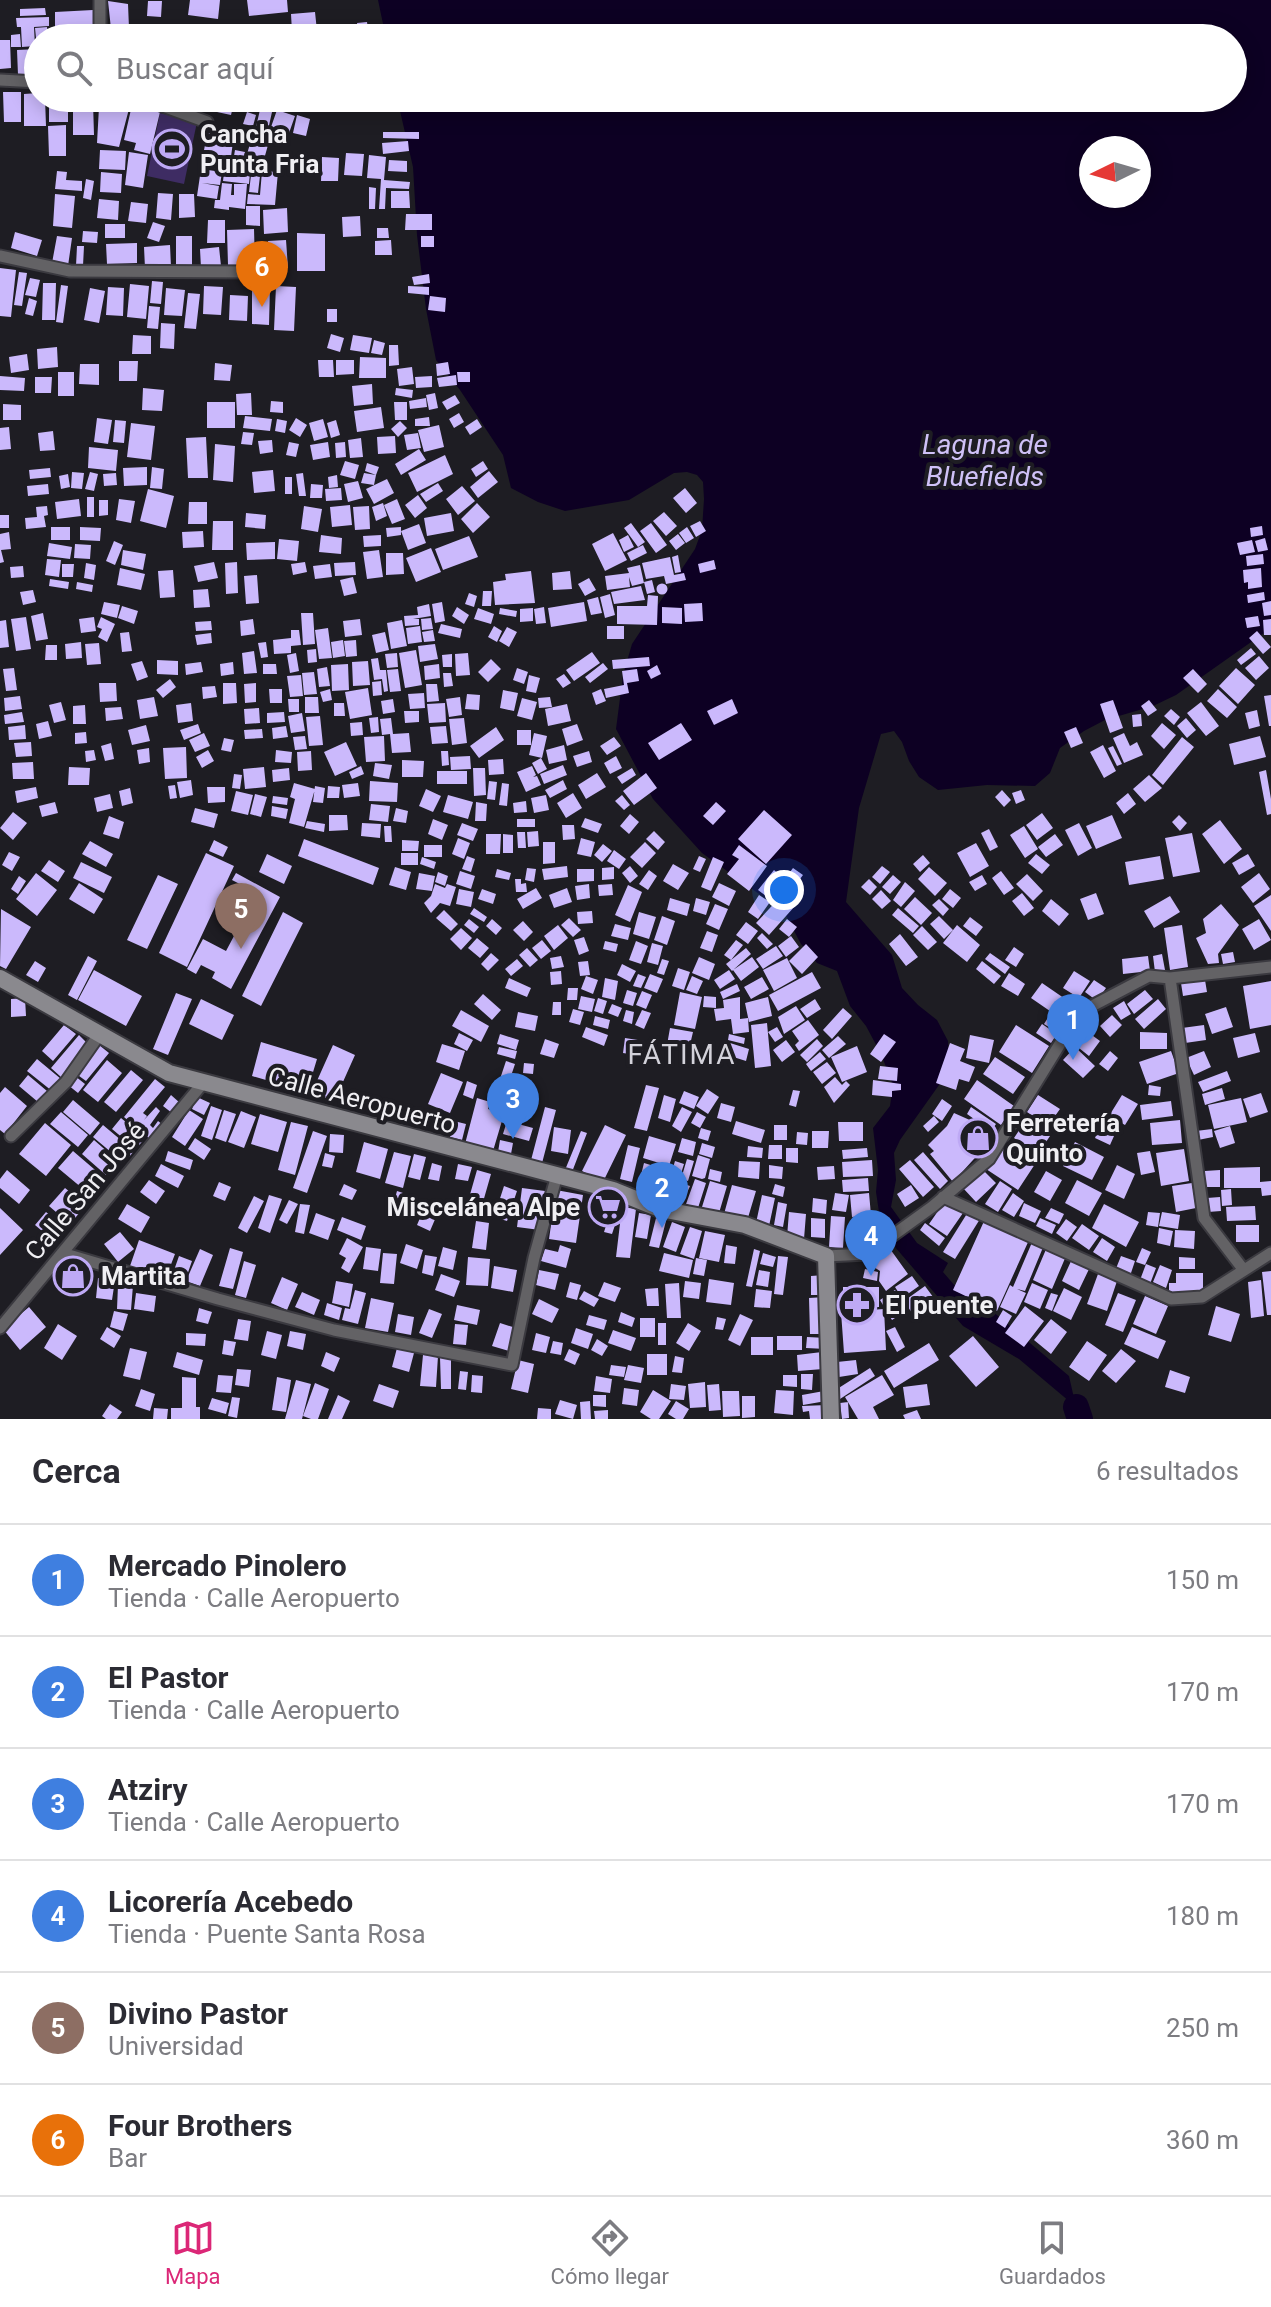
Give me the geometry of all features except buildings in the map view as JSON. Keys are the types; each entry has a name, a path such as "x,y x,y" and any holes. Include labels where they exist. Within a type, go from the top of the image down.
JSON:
{"street":[{"path":"100,0 100,24"},
{"path":"0,80 24,81"},
{"path":"180,112 207,122"},
{"path":"0,256 70,271 258,272 271,279"},
{"path":"1271,967 1170,978 1149,976 1092,1006 1071,1026 989,1159 943,1197 1171,1299 1202,1297 1271,1253"},
{"name":"Calle Aeropuerto","path":"0,978 169,1073 613,1190 660,1209 745,1225 826,1256 867,1254 943,1197"},
{"path":"1170,978 1204,1218 1243,1269"},
{"path":"11,1136 66,1082 99,1035"},
{"name":"Calle San José","path":"0,1328 203,1083"},
{"path":"62,1253 334,1330 512,1365 534,1258 557,1175"},
{"path":"826,1256 831,1419"}],"shaded area":[{"name":"Cancha Punta Fria","path":"160,113 197,122 184,184 147,176"}],"water":[{"name":"Laguna de Bluefields","path":"378,0 1271,0 1271,628 1176,695 1153,706 1105,720 1084,731 1060,748 1050,773 1035,786 987,785 938,790 919,777 894,731 881,734 859,808 846,902 892,955 902,988 937,1020 948,1041 949,1062 944,1078 894,1153 896,1180 891,1207 917,1243 948,1263 943,1272 962,1294 991,1310 1069,1376 1076,1407 1019,1359 963,1326 895,1247 879,1212 873,1128 890,1106 893,1085 866,1026 850,1006 837,971 817,963 801,944 784,912 702,853 653,799 616,729 623,675 632,644 695,549 702,530 703,482 697,475 674,473 629,500 565,511 511,488 503,455 436,360 417,235 413,167 400,112 1247,112 1247,24 383,24"}],"waterway":[{"path":"1076,1407 1080,1419"}],"place":[{"name":"Cancha Punta Fria","path":"172,149"},
{"name":"Four Brothers","path":"262,307"},
{"name":"Divino Pastor","path":"241,949"},
{"name":"Mercado Pinolero","path":"1073,1060"},
{"name":"Ferretería Quinto","path":"978,1138"},
{"name":"Atziry","path":"513,1139"},
{"name":"Miscelánea Alpe","path":"608,1207"},
{"name":"El Pastor","path":"662,1228"},
{"name":"Martita","path":"73,1276"},
{"name":"Licorería Acebedo","path":"871,1276"},
{"name":"El puente","path":"857,1305"}],"district":[{"name":"FÁTIMA","path":"682,1054"}]}
